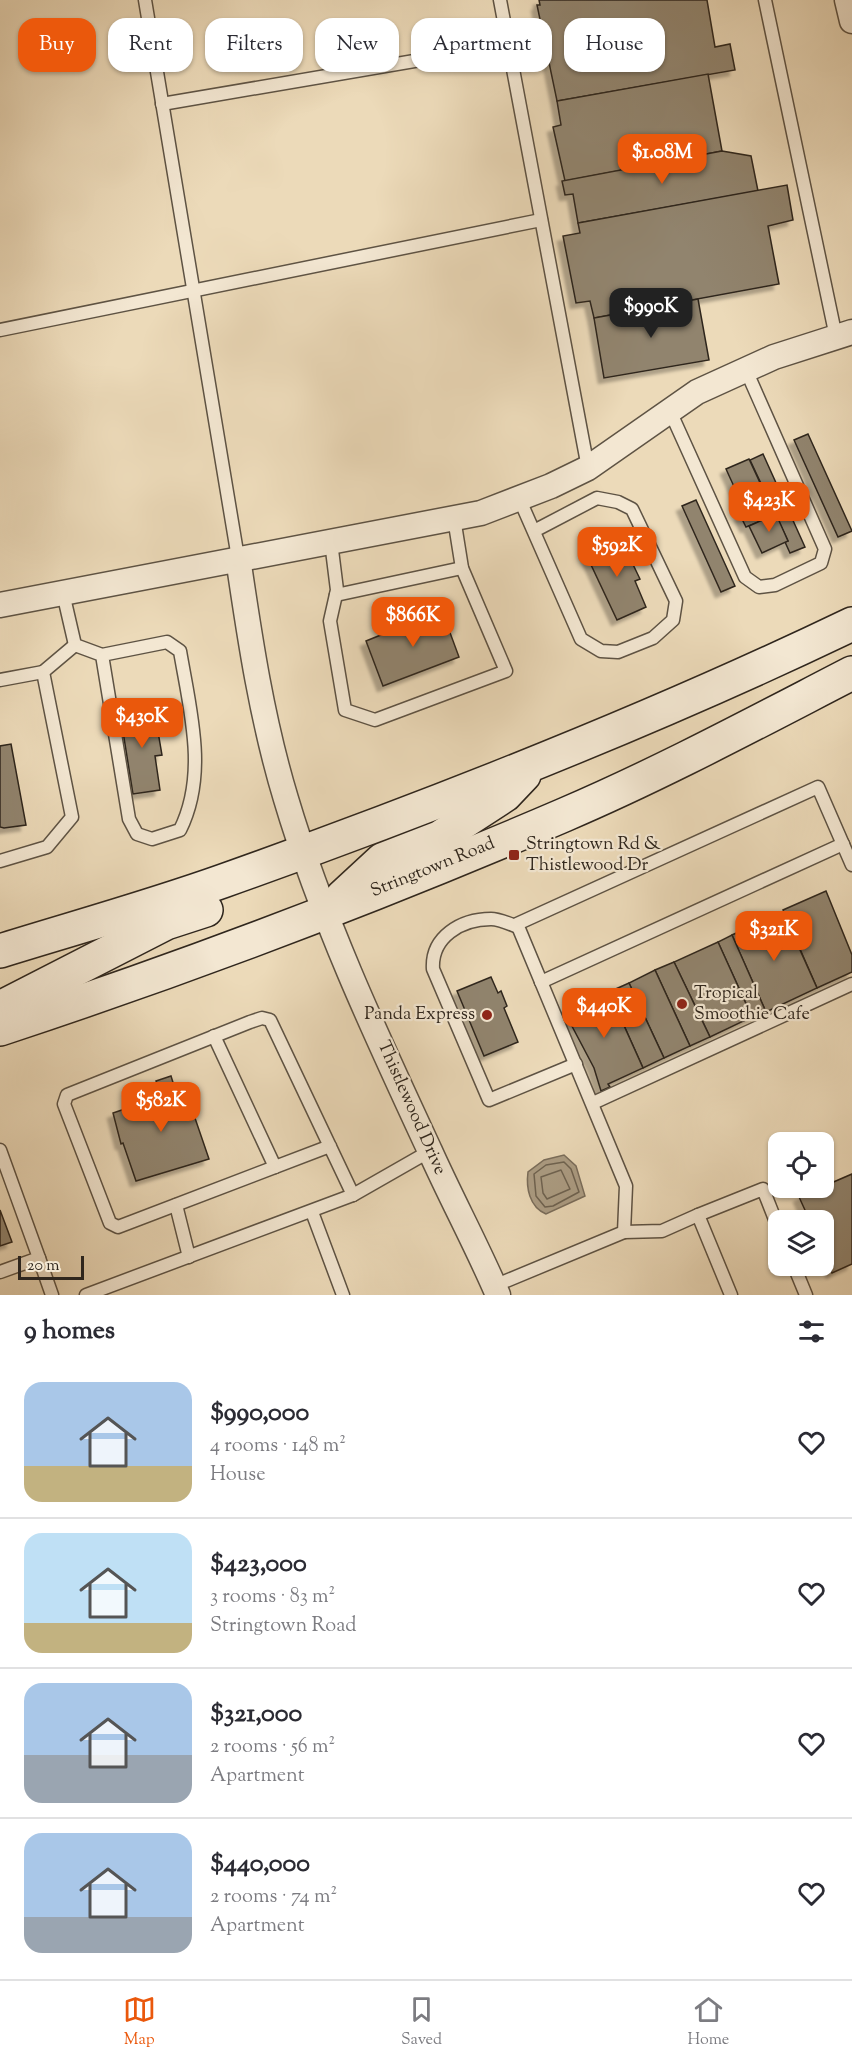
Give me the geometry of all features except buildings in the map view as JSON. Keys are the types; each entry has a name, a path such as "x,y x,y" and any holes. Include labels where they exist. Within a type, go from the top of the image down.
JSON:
{"main road":[{"path":"0,951 222,881 535,763 747,675 852,624"},
{"name":"Stringtown Road","path":"0,1029 326,912 566,814 731,736 852,673"},
{"path":"326,912 382,860 439,838 506,795 535,763"},
{"path":"0,1008 166,923 259,892 303,851"}],"street":[{"path":"848,0 852,21"},
{"path":"0,605 480,513 588,468 697,392 774,357 844,334"},
{"name":"Thistlewood Drive","path":"238,558 255,674 268,736 303,851 326,912 430,1151 496,1290"}],"lane":[{"path":"145,0 238,558"},
{"path":"500,0 503,18"},
{"path":"765,0 844,334"},
{"path":"162,104 411,62"},
{"path":"513,72 588,468"},
{"path":"0,330 541,220"},
{"path":"670,411 744,577 759,587 776,585 820,563 825,549 746,370"},
{"path":"519,498 581,639 601,651 618,652 653,638 673,620 676,601 632,509 618,502 597,498 534,531"},
{"path":"331,543 336,595 330,621 345,710 375,720 506,671 462,568 454,518"},
{"path":"336,595 462,568"},
{"path":"63,592 75,645"},
{"path":"75,645 102,656 167,642 180,651 197,752 189,812 180,830 152,839 137,834 129,819 102,656"},
{"path":"0,680 43,672 75,645"},
{"path":"0,861 47,847 72,817 43,672"},
{"path":"624,1232 626,1186 517,924 818,787 852,865"},
{"path":"542,982 843,844"},
{"path":"518,927 492,919 471,922 445,933 435,949 434,969 489,1100 576,1064"},
{"path":"593,1103 852,984"},
{"path":"330,1146 118,1227 110,1223 64,1104 67,1095 250,1022 262,1018 270,1020 354,1195"},
{"path":"214,1036 275,1167"},
{"path":"0,1150 52,1295"},
{"path":"86,1295 354,1195 430,1151"},
{"path":"496,1290 624,1232 662,1231 763,1189 771,1210"},
{"path":"176,1205 189,1257"},
{"path":"312,1212 343,1295"},
{"path":"698,1215 731,1295"},
{"path":"0,1272 39,1258"},
{"path":"798,1276 806,1295"}],"water":[{"path":"564,1155 576,1166 585,1196 546,1214 532,1202 528,1172 544,1160"}],"place":[{"name":"Stringtown Rd & Thistlewood Dr","path":"514,855"},
{"name":"Tropical Smoothie Cafe","path":"682,1004"},
{"name":"Panda Express","path":"487,1015"}]}
